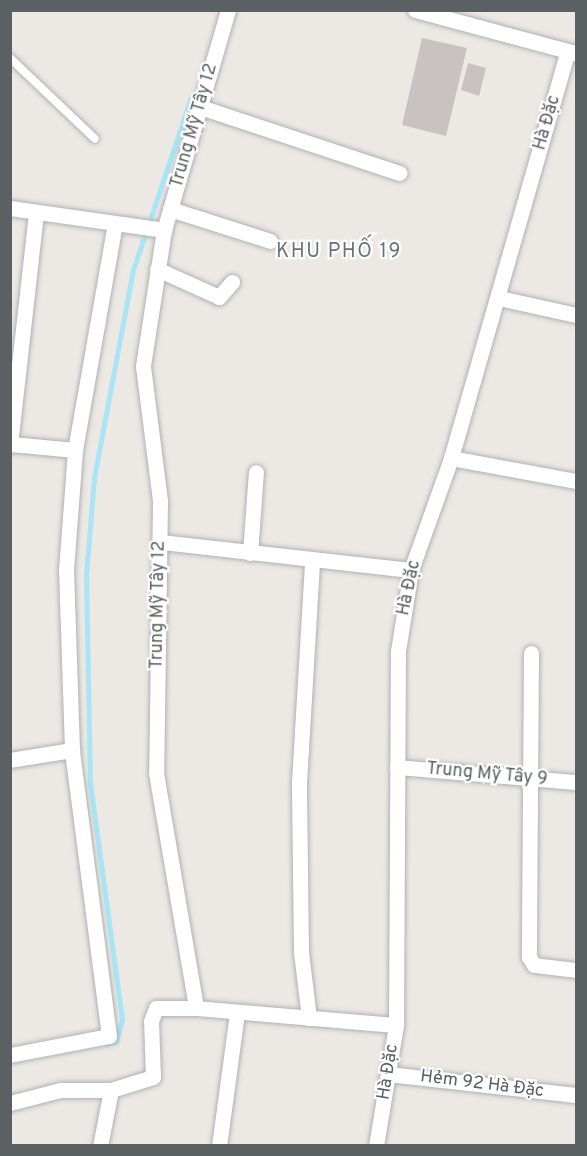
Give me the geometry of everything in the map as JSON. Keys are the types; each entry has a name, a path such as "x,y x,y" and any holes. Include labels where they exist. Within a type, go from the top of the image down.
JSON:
{"street":[{"name":"Trung Mỹ Tây 12","path":"196,1008 156,774 161,542 143,366 157,269 160,230 170,209 228,10"},
{"path":"416,10 572,52"},
{"name":"Hà Đặc","path":"376,1146 396,1025 398,651 411,570 451,458 572,52"},
{"path":"200,107 399,173"},
{"path":"10,208 160,230"},
{"path":"170,209 270,241"},
{"path":"36,212 11,445 75,450"},
{"path":"10,1055 110,1036 72,750 66,570 75,450 115,224"},
{"path":"157,269 219,297 232,282"},
{"path":"498,298 576,315"},
{"path":"451,458 576,481"},
{"path":"250,553 256,472"},
{"path":"161,542 411,570"},
{"path":"309,1018 301,952 299,782 312,560"},
{"path":"531,653 530,960 534,965 576,970"},
{"path":"10,760 72,750"},
{"name":"Trung Mỹ Tây 9","path":"397,767 576,782"},
{"path":"10,1103 60,1090 111,1090 153,1077 151,1021 156,1008 196,1008 396,1025"},
{"path":"219,1146 237,1012"},
{"name":"Hẻm 92 Hà Đặc","path":"388,1074 576,1095"},
{"path":"100,1146 111,1090"}],"lane":[{"path":"10,58 95,139"}],"building":[{"path":"422,38 467,48 446,136 402,125"},
{"path":"468,63 486,68 479,96 461,90"}],"waterway":[{"path":"106,1044 116,1042 122,1019 90,783 86,575 94,478 133,270 192,95"}],"district":[{"name":"KHU PHỐ 19","path":"339,252"}]}
